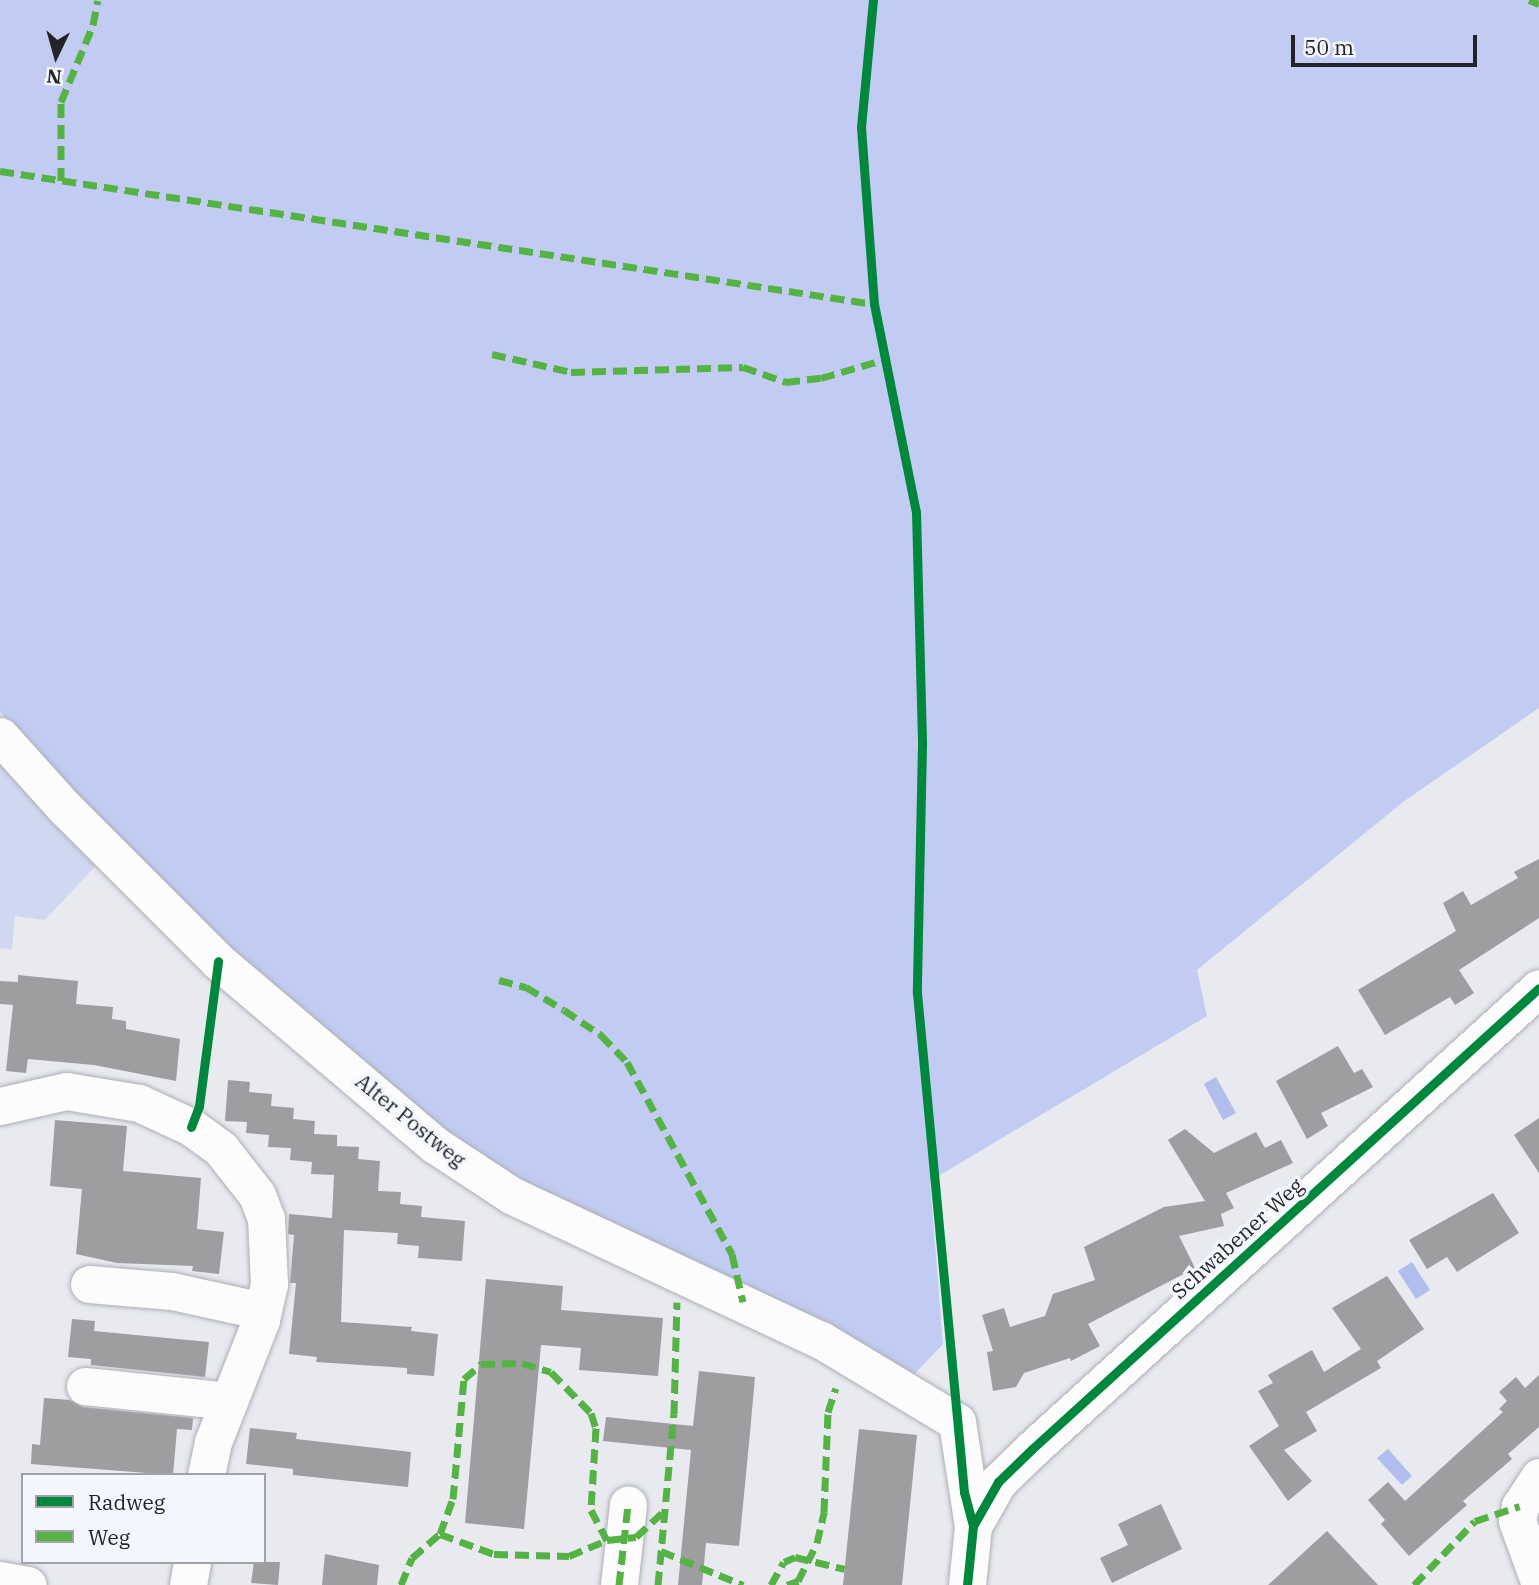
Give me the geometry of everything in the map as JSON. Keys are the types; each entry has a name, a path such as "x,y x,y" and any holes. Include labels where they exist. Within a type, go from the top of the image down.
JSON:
{"street":[{"name":"Alter Postweg","path":"0,736 64,807 218,961 435,1145 511,1195 821,1340 957,1422 973,1526"},
{"name":"Schwabener Weg","path":"973,1526 998,1482 1032,1449 1539,988"},
{"path":"0,1105 66,1091 103,1094 166,1113 221,1149 257,1195 266,1218 269,1272 263,1311 229,1401 207,1473"},
{"path":"89,1284 172,1291 263,1311"},
{"path":"85,1386 229,1401"},
{"path":"1529,1491 1517,1521 1539,1581"},
{"path":"620,1585 628,1505"},
{"path":"967,1585 973,1526"},
{"path":"188,1585 192,1564"},
{"path":"0,1580 28,1585"}],"shaded area":[{"path":"0,0 1539,0 1539,708 1403,802 1197,970 1207,1016 930,1181 943,1344 907,1382 513,1185 407,1107 214,940 0,712"},
{"path":"0,749 102,859 45,920 15,916 12,949 0,948"},
{"path":"1216,1077 1236,1113 1223,1120 1204,1084"},
{"path":"1412,1262 1430,1290 1416,1299 1398,1271"},
{"path":"1388,1449 1412,1476 1402,1485 1377,1458"}],"building":[{"path":"1539,859 1539,918 1459,970 1474,993 1455,1005 1450,997 1385,1035 1358,990 1456,931 1443,903 1463,891 1471,905 1518,878 1514,872"},
{"path":"18,975 78,981 76,1004 113,1007 112,1019 126,1021 126,1029 180,1039 176,1081 94,1065 28,1059 26,1073 6,1071 13,1005 0,1004 0,981 18,982"},
{"path":"1338,1046 1354,1073 1362,1069 1373,1087 1321,1113 1328,1126 1307,1139 1276,1081"},
{"path":"228,1080 250,1082 249,1092 272,1094 271,1106 294,1108 293,1119 315,1121 314,1134 337,1135 337,1146 359,1147 358,1159 380,1161 378,1191 401,1192 400,1204 422,1206 421,1217 465,1221 462,1261 418,1258 419,1246 397,1244 398,1233 344,1230 341,1322 412,1327 411,1331 438,1334 434,1376 407,1374 407,1368 316,1362 317,1357 289,1354 296,1283 290,1283 294,1235 288,1234 289,1214 332,1218 334,1175 311,1174 312,1162 290,1160 291,1148 268,1147 269,1135 246,1133 247,1122 225,1121"},
{"path":"1539,1118 1539,1173 1514,1135"},
{"path":"55,1120 127,1126 123,1171 201,1178 197,1229 224,1232 219,1274 192,1271 193,1266 117,1263 76,1254 82,1189 50,1186"},
{"path":"1185,1129 1214,1153 1256,1132 1265,1148 1281,1140 1293,1163 1226,1193 1234,1208 1221,1214 1224,1226 1179,1236 1195,1268 1088,1324 1100,1346 1071,1361 1070,1358 1024,1373 1016,1387 993,1391 987,1352 993,1351 982,1315 1004,1308 1010,1327 1045,1316 1053,1294 1095,1280 1084,1247 1164,1207 1205,1201 1168,1140"},
{"path":"1493,1193 1519,1233 1457,1272 1447,1257 1427,1269 1409,1240"},
{"path":"1387,1276 1424,1329 1377,1361 1381,1368 1306,1412 1317,1431 1284,1450 1312,1481 1288,1501 1249,1446 1279,1426 1258,1391 1273,1383 1268,1375 1312,1350 1324,1372 1361,1349 1332,1308"},
{"path":"486,1279 563,1286 561,1310 663,1318 658,1376 579,1370 581,1348 541,1345 524,1529 465,1523"},
{"path":"72,1319 95,1321 94,1331 209,1342 205,1377 91,1365 91,1359 68,1357"},
{"path":"699,1371 755,1377 739,1546 706,1543 702,1585 678,1585 691,1450 603,1441 606,1417 693,1426"},
{"path":"1539,1375 1539,1427 1508,1454 1512,1459 1463,1501 1467,1505 1409,1556 1381,1524 1385,1520 1368,1500 1388,1482 1405,1501 1503,1412 1499,1409 1507,1401 1499,1392 1516,1377 1525,1388"},
{"path":"44,1398 70,1400 83,1407 193,1418 192,1430 177,1429 173,1473 31,1464 32,1444 40,1445"},
{"path":"250,1428 297,1433 296,1439 411,1452 408,1487 293,1475 293,1469 246,1464"},
{"path":"859,1429 917,1435 902,1585 843,1585"},
{"path":"1161,1504 1182,1549 1112,1583 1100,1558 1128,1545 1118,1524"},
{"path":"1327,1531 1378,1585 1268,1585"},
{"path":"325,1554 379,1565 377,1585 322,1585"},
{"path":"280,1562 278,1585 251,1583 254,1564"}],"marked path":[{"path":"61,181 61,102 93,25 98,0"},
{"path":"1529,0 1539,4"},
{"path":"0,171 874,304"},
{"path":"492,354 571,372 743,367 786,382 821,378 886,359"},
{"path":"499,980 526,987 564,1010 601,1035 627,1062 732,1254 743,1302"},
{"path":"658,1585 674,1414 677,1302"},
{"path":"440,1534 453,1499 464,1379 481,1364 522,1363 551,1372 591,1413 596,1428 591,1510 607,1540"},
{"path":"787,1585 798,1581 817,1543 824,1512 828,1412 836,1388"},
{"path":"619,1585 628,1505"},
{"path":"1414,1585 1475,1521 1520,1506"},
{"path":"401,1585 412,1558 440,1534 494,1554 569,1556 607,1540 636,1537 663,1512"},
{"path":"661,1551 743,1585"},
{"path":"771,1585 784,1562 795,1557 845,1569"}],"cycle path":[{"path":"873,0 861,127 874,304 916,512 922,744 917,993 964,1492 973,1526 967,1585"},
{"path":"191,1127 199,1106 218,961"},
{"path":"973,1526 998,1482 1032,1449 1539,988"}]}
